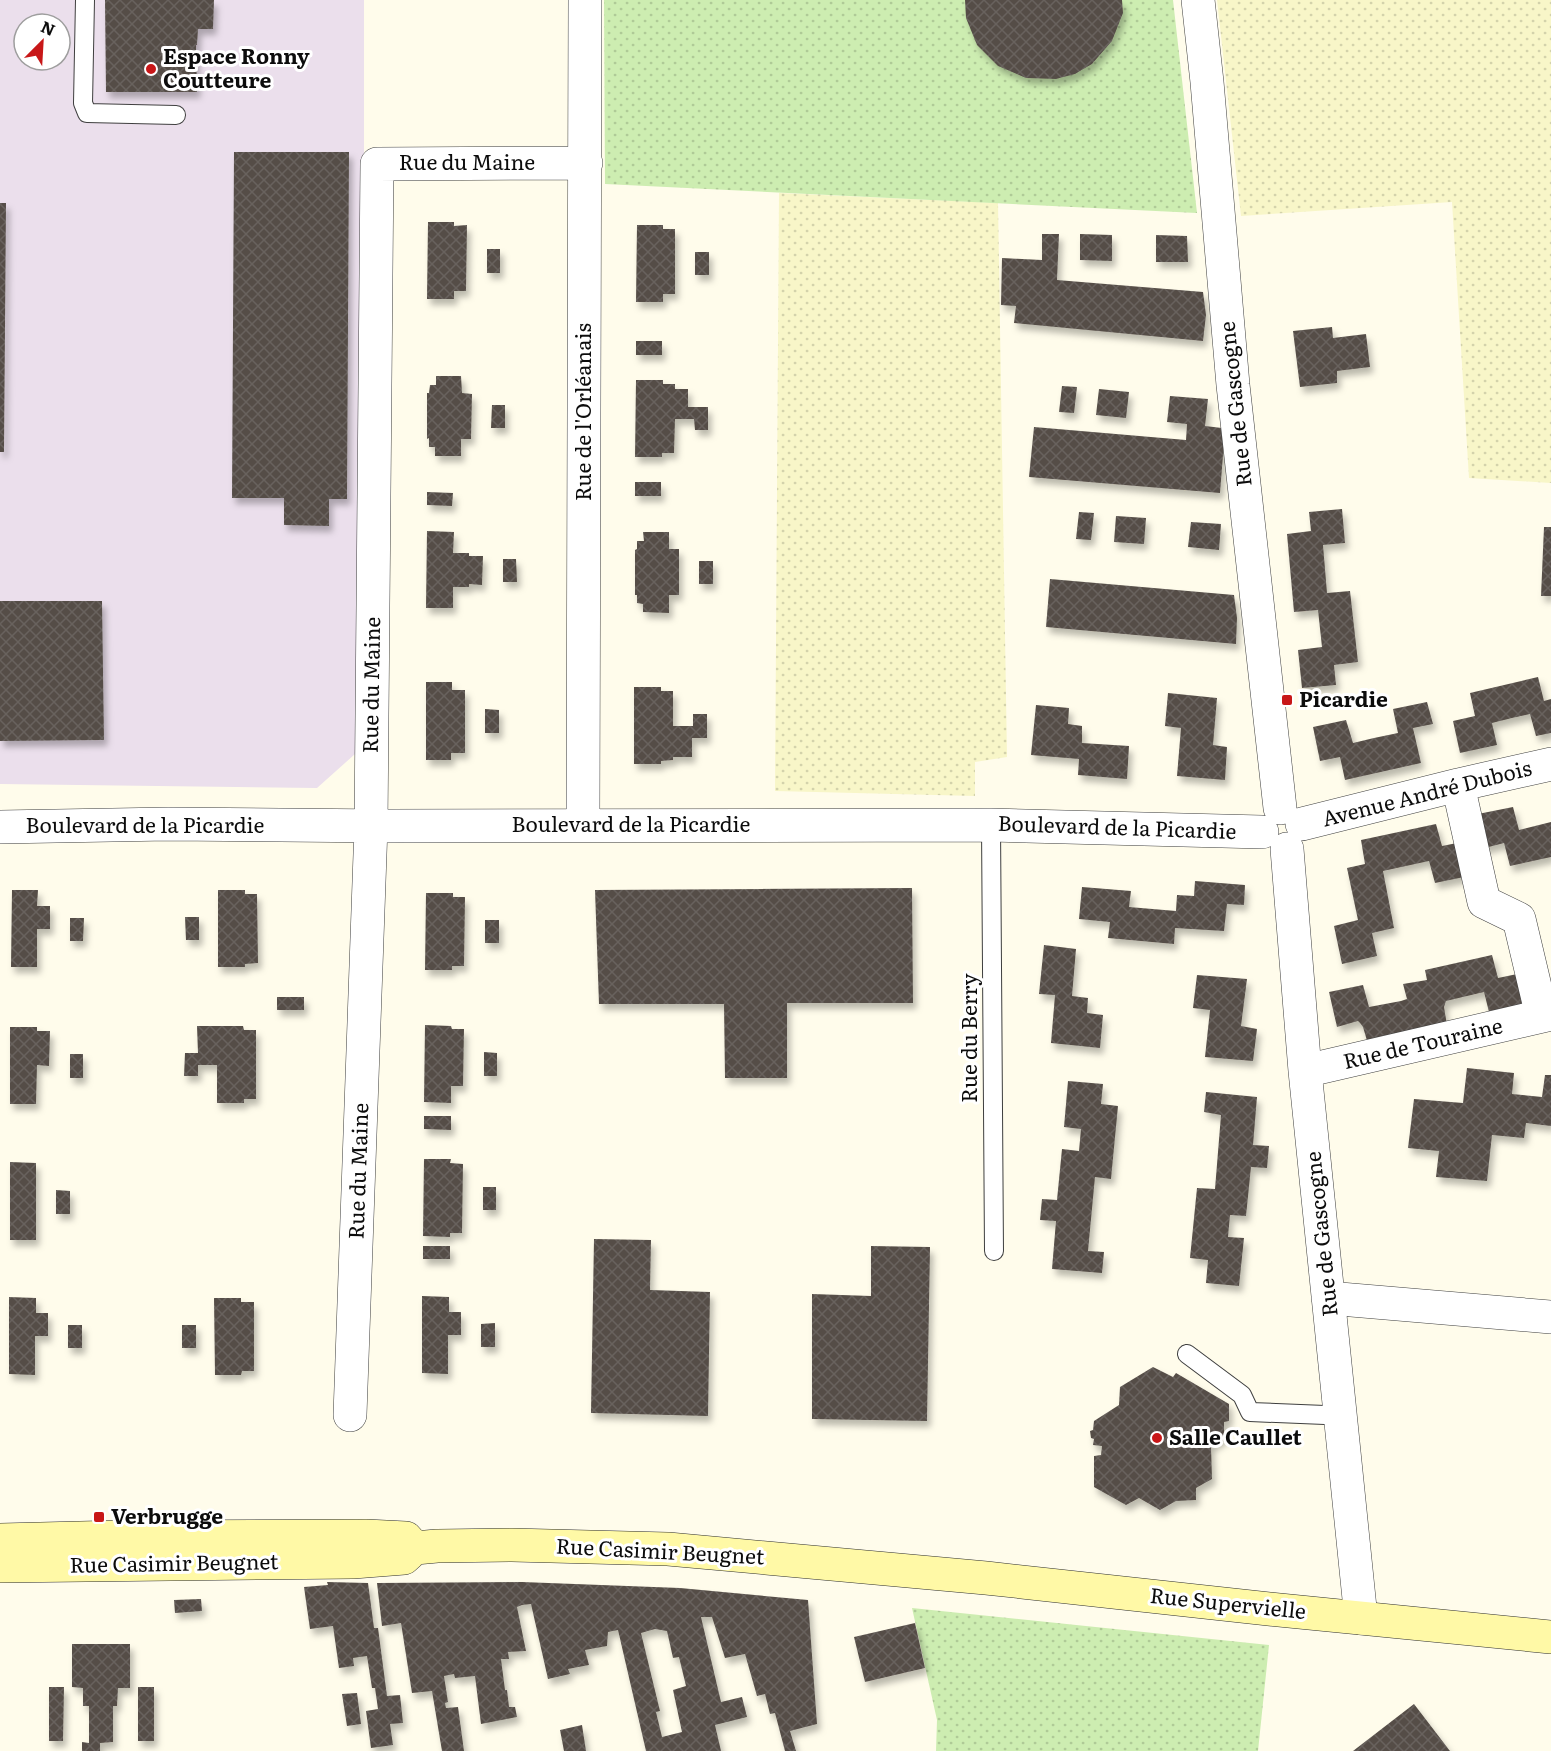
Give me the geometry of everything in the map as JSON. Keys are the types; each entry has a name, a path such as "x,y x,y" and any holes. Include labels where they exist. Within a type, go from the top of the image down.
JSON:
{"main road":[{"name":"Rue Casimir Beugnet","path":"0,1540 366,1536 406,1538 415,1548"},
{"name":"Rue Casimir Beugnet","path":"0,1566 353,1562 404,1558 415,1548 512,1545 668,1549 904,1570"},
{"name":"Rue Supervielle","path":"904,1570 1551,1637"}],"street":[{"name":"Rue de l'Orléanais","path":"583,825 585,0"},
{"name":"Rue de Gascogne","path":"1198,0 1233,385 1283,828 1305,1071 1361,1618"},
{"name":"Rue du Maine","path":"350,1415 371,826 377,164 586,163"},
{"name":"Avenue André Dubois","path":"1283,828 1551,764"},
{"name":"Rue de Touraine","path":"1305,1071 1546,1015 1519,919 1484,902 1458,785"},
{"name":"Boulevard de la Picardie","path":"0,827 168,824 991,825 1283,828"},
{"path":"1328,1298 1551,1317"}],"lane":[{"path":"85,0 83,103 87,113 176,115"},
{"name":"Rue du Berry","path":"991,825 994,1251"},
{"path":"1187,1354 1242,1395 1250,1412 1325,1415 1341,1418"}],"shaded area":[{"path":"0,0 364,0 364,746 317,788 0,784"},
{"path":"1217,0 1551,0 1551,483 1469,478 1452,202 1241,216"},
{"path":"779,193 998,203 1007,757 975,762 975,796 775,791"}],"green space":[{"path":"604,0 1173,0 1197,213 605,184"},
{"path":"912,1608 1269,1645 1258,1751 936,1751 937,1720"}],"building":[{"name":"Espace Ronny Coutteure","path":"105,0 214,0 213,29 198,29 197,92 106,92"},
{"path":"965,0 1122,0 1123,13 1112,41 1092,64 1075,74 1056,79 1026,78 998,66 977,45 966,18"},
{"path":"234,152 349,152 347,499 329,499 329,526 284,525 284,498 232,498"},
{"path":"0,203 6,203 4,452 0,452"},
{"path":"428,222 454,222 454,226 467,225 466,291 454,291 454,299 427,299"},
{"path":"637,225 663,225 663,229 675,229 675,294 663,294 663,302 636,302"},
{"path":"1042,234 1059,234 1057,280 1203,292 1206,315 1203,341 1014,323 1016,306 1001,305 1002,258 1042,260"},
{"path":"1080,234 1112,235 1112,261 1080,260"},
{"path":"1156,235 1187,236 1188,262 1156,262"},
{"path":"487,249 500,249 500,273 487,273"},
{"path":"695,252 709,252 709,275 695,275"},
{"path":"1332,327 1333,338 1366,334 1370,367 1337,371 1337,383 1300,387 1293,331"},
{"path":"636,341 662,341 662,355 636,355"},
{"path":"436,376 461,376 462,393 472,394 471,439 461,439 461,456 435,456 435,447 429,447 427,393 429,393 430,385 436,385"},
{"path":"636,380 663,380 663,384 675,384 675,389 688,389 688,407 708,407 708,430 695,430 694,419 675,419 674,453 662,453 662,457 635,457"},
{"path":"1062,386 1077,387 1074,413 1059,412"},
{"path":"1099,389 1129,392 1126,418 1096,415"},
{"path":"1170,396 1208,399 1205,426 1222,428 1224,443 1220,493 1029,477 1034,427 1186,440 1187,424 1167,422"},
{"path":"492,405 505,405 505,428 491,428"},
{"path":"635,482 661,482 661,496 635,496"},
{"path":"427,492 453,493 452,506 427,505"},
{"path":"1342,509 1345,543 1323,545 1327,593 1350,591 1358,662 1334,665 1336,685 1302,688 1298,650 1322,647 1318,610 1294,612 1287,534 1311,531 1309,512"},
{"path":"1079,512 1094,513 1091,540 1076,539"},
{"path":"1116,516 1146,518 1144,544 1114,542"},
{"path":"1191,522 1221,524 1219,550 1188,547"},
{"path":"1544,527 1551,527 1551,596 1541,596"},
{"path":"427,531 454,532 453,553 483,556 482,585 469,584 469,587 453,587 453,608 426,608"},
{"path":"643,532 669,532 669,549 679,549 679,595 669,595 669,613 643,612 643,604 637,603 635,550 637,541 644,541"},
{"path":"503,559 516,559 517,582 503,582"},
{"path":"699,561 713,561 713,584 699,584"},
{"path":"1050,579 1234,595 1237,618 1236,644 1046,627"},
{"path":"0,601 102,601 104,740 0,741"},
{"path":"1538,677 1544,701 1551,699 1551,733 1536,736 1530,714 1492,723 1497,745 1460,753 1453,721 1475,716 1470,693"},
{"path":"426,682 452,682 452,690 465,690 465,753 451,753 451,760 426,760"},
{"path":"634,687 661,687 661,691 673,691 673,726 693,726 693,714 707,714 707,738 692,738 692,757 673,757 673,760 661,761 661,764 634,764"},
{"path":"1168,693 1217,698 1213,745 1227,747 1225,780 1177,776 1181,728 1165,726"},
{"path":"1427,702 1433,724 1413,728 1421,763 1345,780 1340,757 1320,761 1313,727 1346,720 1353,743 1398,733 1393,709"},
{"path":"1036,705 1069,708 1068,724 1082,726 1082,743 1129,746 1127,779 1078,775 1079,759 1031,755"},
{"path":"485,709 499,710 499,733 485,733"},
{"path":"1513,807 1519,830 1551,822 1551,857 1510,866 1504,843 1481,849 1473,815"},
{"path":"1436,824 1442,846 1462,842 1469,876 1435,883 1429,861 1383,871 1394,928 1372,933 1377,956 1342,964 1334,926 1358,920 1347,868 1365,864 1361,840"},
{"path":"1195,881 1245,885 1244,905 1227,904 1224,931 1175,928 1174,944 1108,938 1110,922 1079,919 1082,887 1131,891 1129,907 1176,911 1177,895 1194,896"},
{"path":"912,888 913,1003 787,1003 787,1078 725,1078 724,1004 599,1004 595,890"},
{"path":"12,890 38,890 37,906 50,906 50,929 37,929 37,967 11,967"},
{"path":"218,890 245,890 245,894 257,894 258,963 245,964 245,967 218,967"},
{"path":"426,893 453,893 453,897 465,897 464,966 452,966 452,970 425,970"},
{"path":"185,917 199,917 199,940 186,940"},
{"path":"70,918 84,918 83,941 70,941"},
{"path":"485,920 499,920 499,943 485,943"},
{"path":"1044,945 1076,949 1072,996 1088,998 1087,1013 1103,1015 1100,1048 1051,1043 1055,995 1039,994"},
{"path":"1492,955 1498,978 1522,973 1529,1006 1490,1016 1484,992 1446,1001 1444,1007 1447,1025 1368,1044 1363,1027 1358,1021 1337,1027 1329,992 1363,985 1369,1007 1401,1001 1407,999 1403,984 1427,980 1425,970"},
{"path":"1197,975 1247,979 1241,1026 1257,1029 1253,1061 1205,1057 1210,1010 1193,1008"},
{"path":"277,997 304,997 304,1010 277,1010"},
{"path":"425,1025 464,1029 463,1086 451,1086 451,1103 424,1102"},
{"path":"197,1026 243,1026 244,1030 256,1030 256,1099 244,1099 244,1103 217,1103 217,1065 198,1065 198,1076 184,1076 185,1053 198,1053"},
{"path":"10,1027 37,1027 37,1031 50,1031 49,1066 37,1065 36,1104 10,1104"},
{"path":"484,1052 497,1053 497,1076 484,1076"},
{"path":"70,1054 83,1054 83,1078 70,1078"},
{"path":"1467,1068 1514,1073 1512,1094 1542,1097 1545,1075 1551,1075 1551,1126 1526,1123 1524,1138 1492,1135 1487,1181 1436,1177 1439,1151 1408,1148 1414,1099 1463,1103"},
{"path":"1068,1081 1103,1084 1101,1104 1118,1106 1111,1179 1095,1177 1088,1251 1104,1252 1102,1273 1052,1269 1056,1221 1040,1220 1042,1199 1057,1200 1062,1149 1079,1151 1081,1129 1064,1127"},
{"path":"1206,1092 1257,1097 1253,1145 1269,1146 1267,1168 1251,1167 1246,1216 1230,1215 1228,1237 1244,1238 1239,1286 1206,1283 1208,1260 1190,1258 1197,1188 1215,1189 1221,1115 1204,1112"},
{"path":"424,1116 451,1116 451,1130 424,1129"},
{"path":"424,1159 451,1159 450,1163 463,1164 462,1233 450,1233 450,1237 423,1236"},
{"path":"10,1162 36,1163 36,1240 10,1240"},
{"path":"483,1187 496,1187 496,1210 483,1210"},
{"path":"56,1190 70,1191 70,1214 56,1214"},
{"path":"594,1239 651,1240 650,1290 710,1292 708,1416 591,1413"},
{"path":"423,1246 450,1246 450,1259 423,1259"},
{"path":"871,1246 930,1247 927,1421 812,1419 812,1294 871,1296"},
{"path":"422,1296 449,1297 449,1312 461,1312 461,1335 448,1335 448,1374 422,1373"},
{"path":"9,1297 36,1298 36,1313 48,1313 48,1336 35,1336 35,1375 9,1374"},
{"path":"214,1298 241,1298 241,1302 254,1302 254,1371 242,1371 241,1375 215,1375"},
{"path":"495,1323 495,1347 481,1347 481,1324"},
{"path":"68,1325 82,1325 82,1348 68,1348"},
{"path":"182,1325 196,1325 196,1348 182,1348"},
{"name":"Salle Caullet","path":"1153,1367 1173,1377 1176,1373 1229,1404 1229,1421 1224,1422 1224,1438 1211,1446 1212,1479 1196,1488 1196,1500 1176,1501 1160,1510 1139,1498 1126,1505 1094,1487 1094,1456 1101,1455 1102,1446 1093,1445 1094,1439 1091,1438 1090,1431 1093,1430 1094,1421 1119,1405 1120,1387"},
{"path":"327,1582 368,1583 374,1628 378,1628 387,1696 400,1695 403,1723 390,1724 393,1745 371,1748 366,1711 378,1709 367,1656 353,1658 354,1666 339,1668 333,1626 310,1629 304,1587 328,1585"},
{"path":"522,1582 680,1588 808,1600 817,1724 790,1731 796,1751 785,1751 775,1713 770,1714 765,1694 757,1696 745,1654 725,1658 712,1617 701,1617 721,1702 742,1697 747,1717 715,1725 721,1751 646,1751 618,1630 608,1632 607,1646 585,1650 589,1665 568,1669 570,1674 548,1679 531,1604 517,1607 526,1651 508,1652 509,1659 501,1659 509,1707 515,1707 517,1717 481,1724 475,1676 455,1678 454,1674 444,1676 448,1702 445,1703 446,1708 458,1707 464,1751 442,1751 432,1691 412,1693 401,1623 382,1626 377,1583","holes":["655,1629 667,1631 673,1658 679,1657 686,1686 673,1690 682,1732 662,1737 656,1712 660,1711 641,1633"]},
{"path":"201,1599 202,1611 175,1613 174,1600"},
{"path":"915,1623 925,1668 865,1682 854,1637"},
{"path":"72,1644 130,1644 130,1688 118,1688 117,1706 113,1706 113,1742 100,1743 100,1751 82,1751 82,1742 89,1743 89,1706 83,1706 83,1688 72,1687"},
{"path":"49,1687 64,1687 63,1741 49,1741"},
{"path":"138,1687 154,1687 154,1741 138,1741"},
{"path":"357,1693 361,1724 347,1726 342,1694"},
{"path":"1414,1704 1450,1751 1353,1751"},
{"path":"582,1725 586,1751 564,1751 560,1730"}],"place":[{"name":"Espace Ronny Coutteure","path":"151,69"},
{"name":"Picardie","path":"1287,700"},
{"name":"Salle Caullet","path":"1157,1438"},
{"name":"Verbrugge","path":"99,1517"}]}
